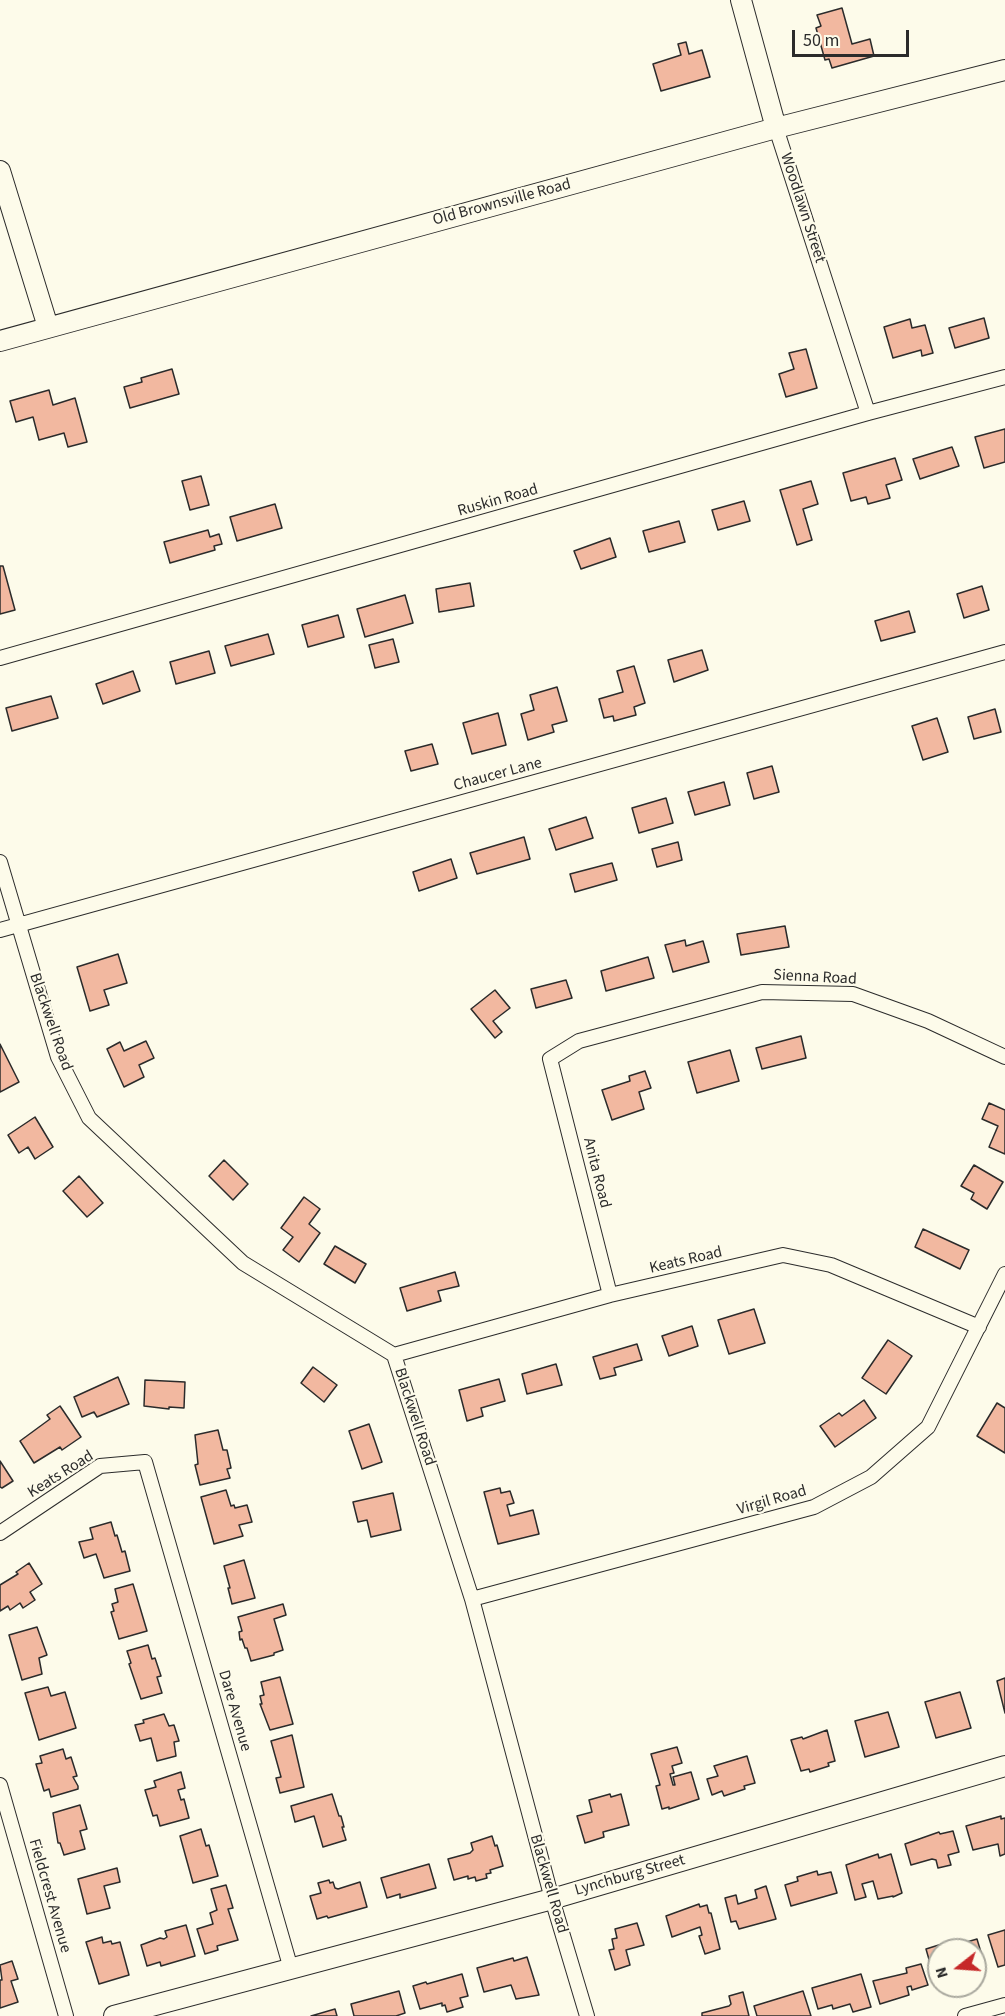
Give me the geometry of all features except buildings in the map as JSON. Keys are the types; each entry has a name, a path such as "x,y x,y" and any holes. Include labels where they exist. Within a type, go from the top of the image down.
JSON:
{"street":[{"name":"Woodlawn Street","path":"741,0 776,128 868,413"},
{"name":"Old Brownsville Road","path":"0,341 776,128 1005,70"},
{"path":"0,171 48,327"},
{"name":"Ruskin Road","path":"0,658 868,413 1005,377"},
{"name":"Chaucer Lane","path":"0,930 1005,652"},
{"name":"Blackwell Road","path":"0,862 58,1058 89,1118 243,1263 394,1354 472,1599 552,1899 587,2016"},
{"name":"Sienna Road","path":"550,1059 579,1041 762,992 853,994 928,1021 1005,1057"},
{"name":"Anita Road","path":"550,1059 610,1295"},
{"name":"Keats Road","path":"394,1354 610,1295 783,1255 831,1265 979,1327"},
{"name":"Virgil Road","path":"472,1599 813,1507 871,1477 928,1427 1005,1274"},
{"name":"Keats Road","path":"0,1533 100,1466 145,1462"},
{"name":"Dare Avenue","path":"145,1462 291,1969"},
{"name":"Lynchburg Street","path":"114,2016 552,1899 1005,1766"},
{"name":"Fieldcrest Avenue","path":"0,1785 66,2016"},
{"path":"965,2016 1005,2005"}]}
